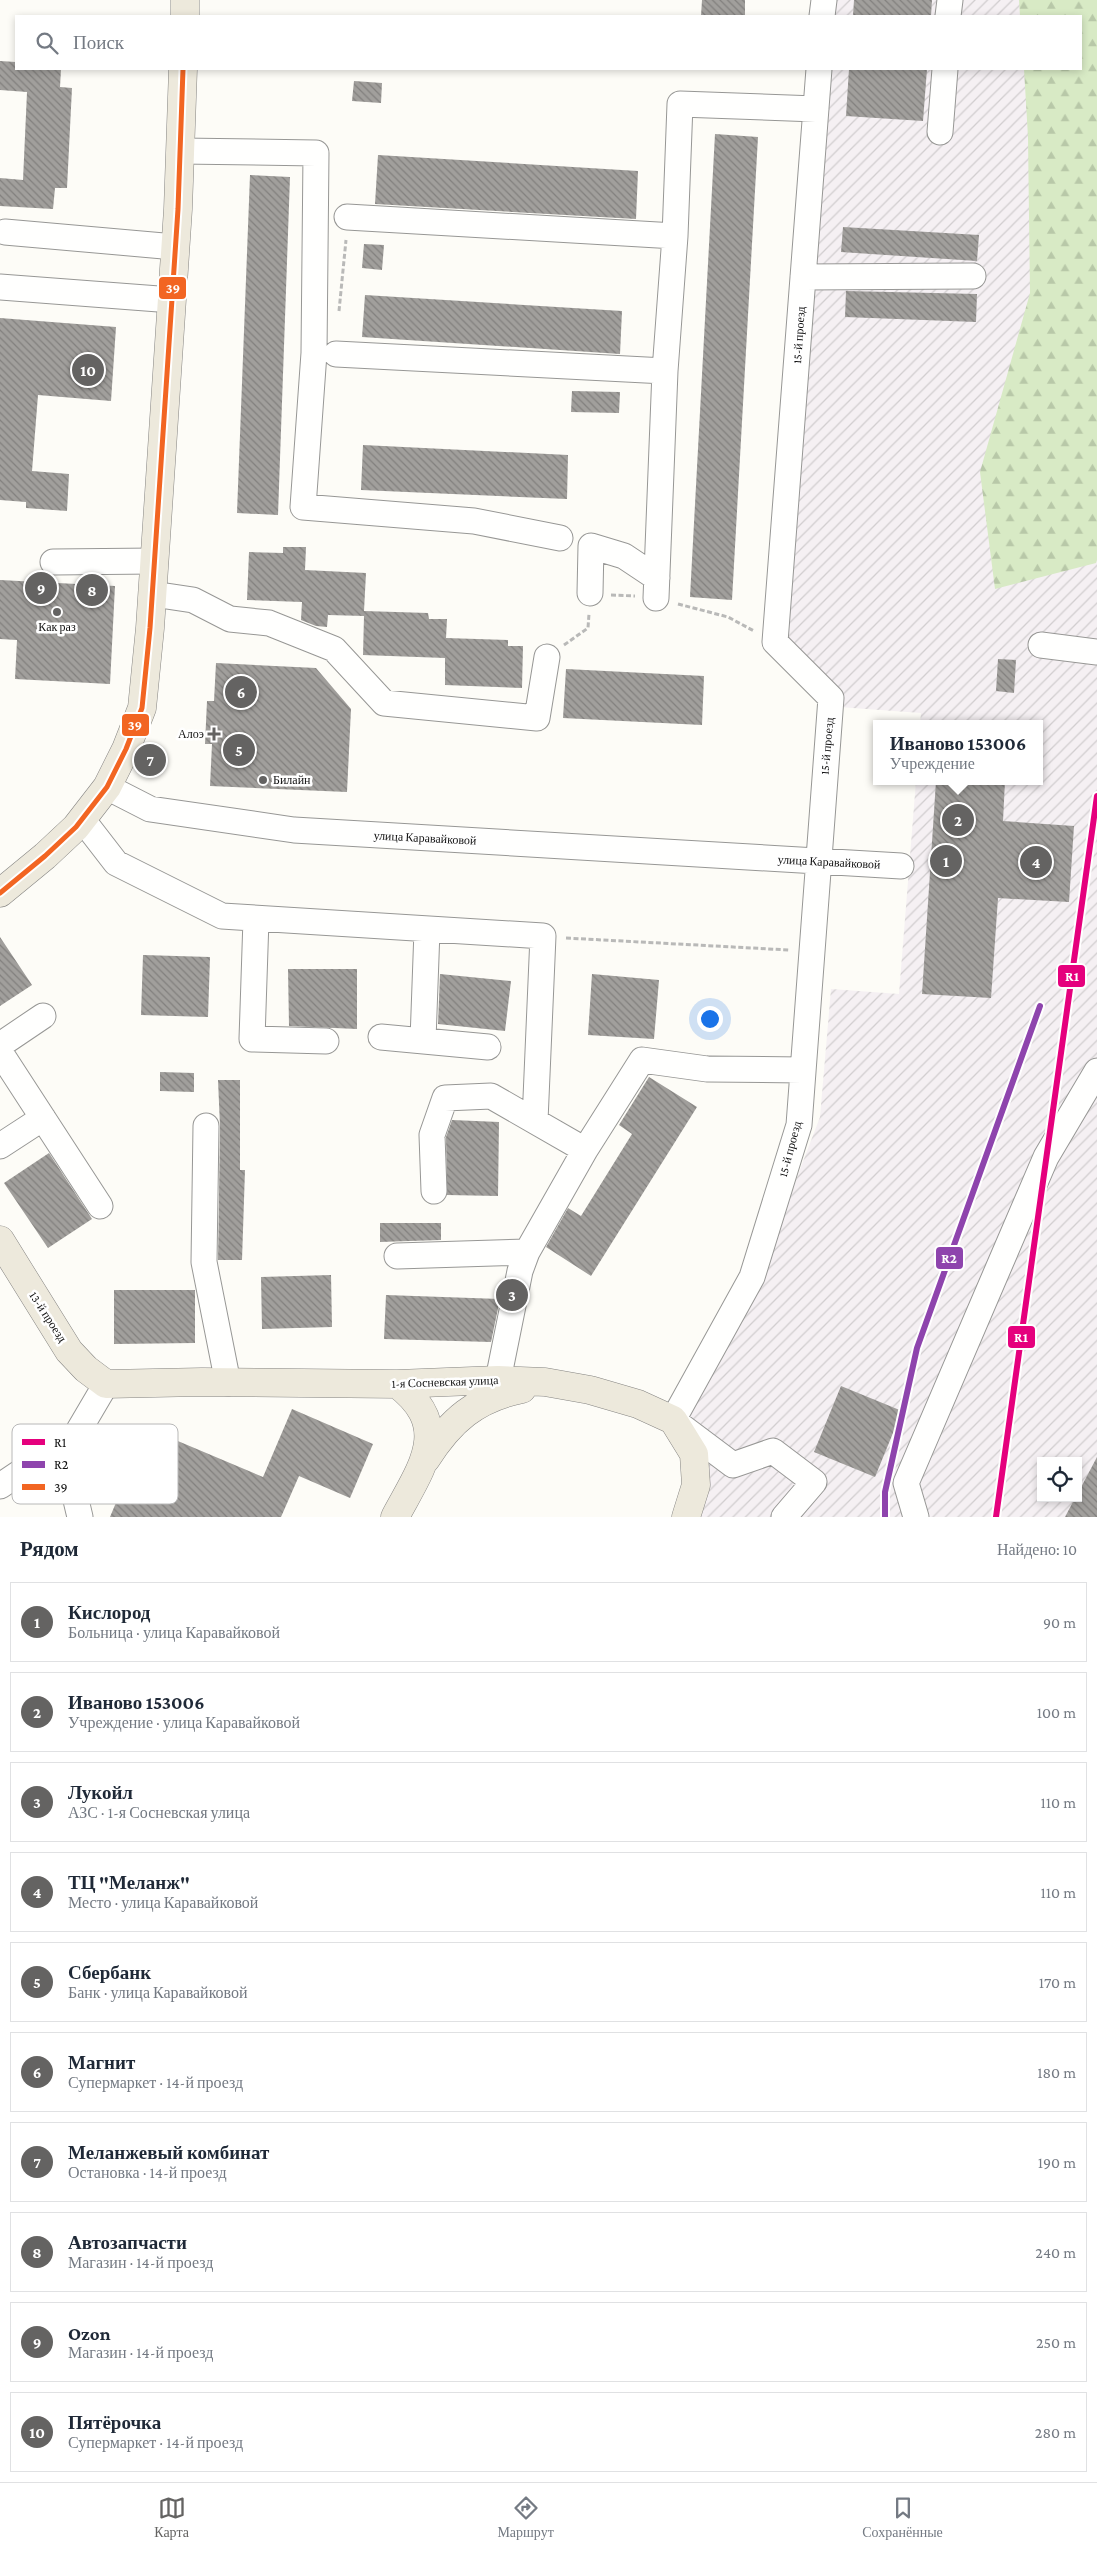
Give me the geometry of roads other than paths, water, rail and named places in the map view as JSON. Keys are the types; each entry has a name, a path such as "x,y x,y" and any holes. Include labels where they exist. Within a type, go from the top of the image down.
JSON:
{"main road":[{"path":"185,0 185,15"},
{"path":"0,893 45,856 82,819 107,786 126,749 142,708 153,594 172,300 183,70"},
{"name":"13-й проезд","path":"0,1240 69,1350 86,1369 106,1384"},
{"name":"1-я Сосневская улица","path":"106,1384 397,1384 498,1380 545,1382 590,1390 638,1404 673,1420"},
{"path":"397,1384 415,1400 426,1423 428,1441 426,1459"},
{"path":"395,1517 426,1459 451,1424 484,1400 521,1389 559,1386"},
{"path":"673,1420 694,1454 696,1485 686,1517"}],"street":[{"path":"190,15 201,0"},
{"path":"822,15 824,0"},
{"path":"948,15 950,0"},
{"name":"15-й проезд","path":"673,1420 752,1277 799,1125 831,698 775,642 819,70"},
{"path":"940,132 945,70"},
{"path":"590,594 591,546 624,556 656,588 665,371 675,236 680,104 816,109"},
{"path":"180,151 316,152 314,352 303,507 474,521 560,538"},
{"path":"348,217 675,236"},
{"path":"5,232 175,247"},
{"path":"803,277 973,276"},
{"path":"0,286 172,300"},
{"path":"336,354 665,371"},
{"path":"52,562 155,561"},
{"path":"153,594 193,600 230,619 269,623 334,649 384,703 537,718 547,657"},
{"path":"1041,645 1097,652"},
{"name":"улица Каравайковой","path":"107,786 150,809 294,830 901,866"},
{"path":"82,819 116,863 222,916 543,936 535,1122"},
{"path":"256,919 252,1039 326,1041"},
{"path":"424,1040 428,930"},
{"path":"0,1045 44,1016"},
{"path":"381,1037 488,1047"},
{"path":"0,1052 100,1206"},
{"path":"498,1380 520,1272 527,1252 585,1150 642,1060 707,1069 802,1070"},
{"path":"916,1517 906,1483 1046,1157 1097,1071"},
{"path":"434,1191 432,1134 445,1098 491,1096 585,1150"},
{"path":"0,1146 43,1118"},
{"path":"206,1126 204,1262 228,1383"},
{"path":"397,1256 527,1252"},
{"path":"82,1424 106,1384"},
{"path":"673,1420 733,1465 773,1451 814,1482 784,1517"},
{"path":"0,1486 12,1478"},
{"path":"77,1504 80,1517"}],"place":[{"name":"Пятёрочка","path":"88,370"},
{"name":"Ozon","path":"41,588"},
{"name":"Автозапчасти","path":"92,590"},
{"name":"Как раз","path":"57,612"},
{"name":"Магнит","path":"241,692"},
{"name":"Алоэ","path":"214,734"},
{"name":"Сбербанк","path":"239,750"},
{"name":"Меланжевый комбинат","path":"150,760"},
{"name":"Билайн","path":"263,780"},
{"name":"Иваново 153006","path":"958,820"},
{"name":"Кислород","path":"946,861"},
{"name":"ТЦ \"Меланж\"","path":"1036,862"},
{"name":"Лукойл","path":"512,1295"}]}
